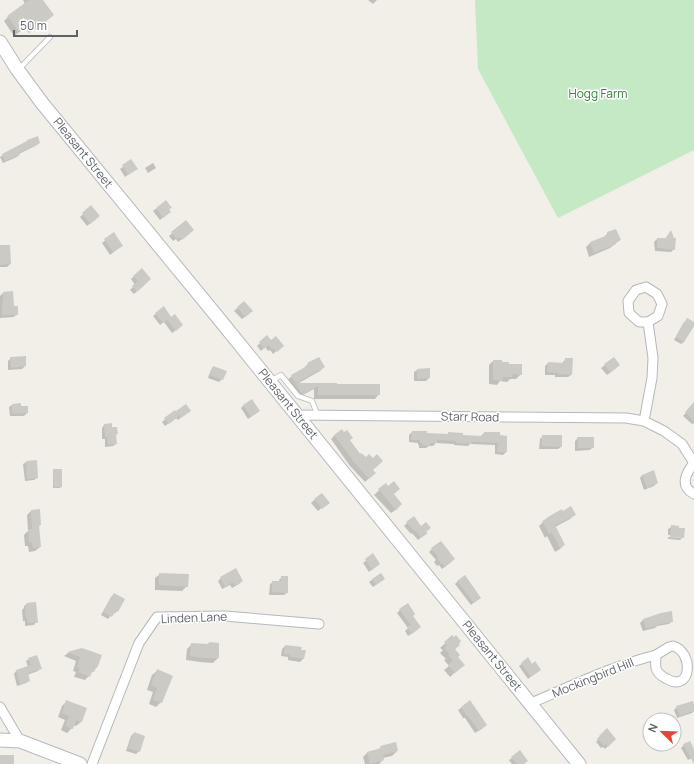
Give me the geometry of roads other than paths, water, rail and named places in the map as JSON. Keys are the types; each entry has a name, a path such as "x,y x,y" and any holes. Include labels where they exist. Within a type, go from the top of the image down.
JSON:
{"main road":[{"name":"Pleasant Street","path":"0,42 42,103 531,703 579,764"},
{"path":"0,740 20,742 80,764"}],"street":[{"path":"644,421 652,378 653,358 648,322"},
{"name":"Starr Road","path":"297,416 626,418 644,421 664,431 682,444 694,463 685,478 686,486 694,494"},
{"name":"Linden Lane","path":"92,764 139,643 157,617 225,616 319,624"},
{"name":"Mockingbird Hill","path":"531,703 630,662 659,654 673,646 682,649 691,657 693,670 685,679 678,682 672,681 656,669 656,655"},
{"path":"0,707 20,742"}],"lane":[{"path":"18,70 50,37"},
{"path":"270,382 281,375 298,396 312,401 318,416"}],"park label":[{"name":"Hogg Farm","path":"598,94"}]}
